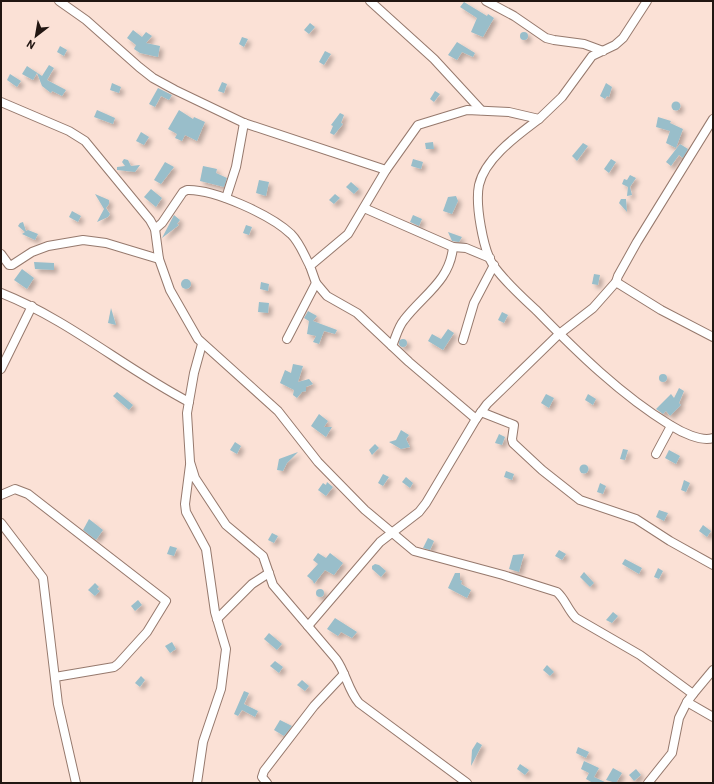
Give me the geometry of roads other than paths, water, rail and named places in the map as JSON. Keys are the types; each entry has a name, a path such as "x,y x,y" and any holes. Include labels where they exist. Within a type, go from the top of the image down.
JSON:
{"street":[{"path":"59,1 86,20 153,78 244,123 386,170"},
{"path":"370,1 434,59 481,110"},
{"path":"486,1 514,16 546,38 584,44 603,51"},
{"path":"648,1 623,38 616,45 592,56 562,97 539,119 507,144 493,159 479,186 481,228 492,261 505,279 558,335 628,394 671,426 697,437 709,439 713,438"},
{"path":"1,102 69,131 84,141 155,228 159,259 170,290 202,344 278,411 318,462 365,510 414,551 503,575 557,592 561,596 569,612 576,618 640,655 693,694"},
{"path":"310,266 348,234 386,170 418,125 467,110 510,112 539,119"},
{"path":"308,626 371,553 392,532 419,512 426,503 478,416 558,335 593,308 616,282 626,262 713,119"},
{"path":"226,198 236,167 244,123"},
{"path":"155,228 162,223 183,192 187,190 226,198 249,208 291,234 310,266 316,283 327,296 357,313 408,362 478,416 514,425 512,439 513,443 542,470 580,500 636,519 670,541 713,565"},
{"path":"364,208 453,247 466,248 492,261"},
{"path":"1,254 9,265 12,265 32,252 48,246 83,240 95,240 159,259"},
{"path":"392,346 403,320 441,280 450,265 453,247"},
{"path":"463,340 474,303 492,261"},
{"path":"616,282 661,310 713,337"},
{"path":"287,339 316,283"},
{"path":"1,293 32,306 188,402"},
{"path":"1,369 32,306"},
{"path":"197,783 203,742 221,690 224,674 226,644 217,619 206,549 186,512 184,504 190,462 188,402 202,344"},
{"path":"656,454 671,426"},
{"path":"190,462 198,484 226,525 263,556 273,585 336,658 352,695 359,703 467,783"},
{"path":"1,495 15,489 28,494 166,601 147,632 114,667 55,677"},
{"path":"1,523 43,578 63,732 76,783"},
{"path":"217,619 252,584 269,573"},
{"path":"648,783 672,753 679,718 687,702 713,670"},
{"path":"267,783 262,777 264,771 314,706 344,674"},
{"path":"687,702 713,717"}]}
